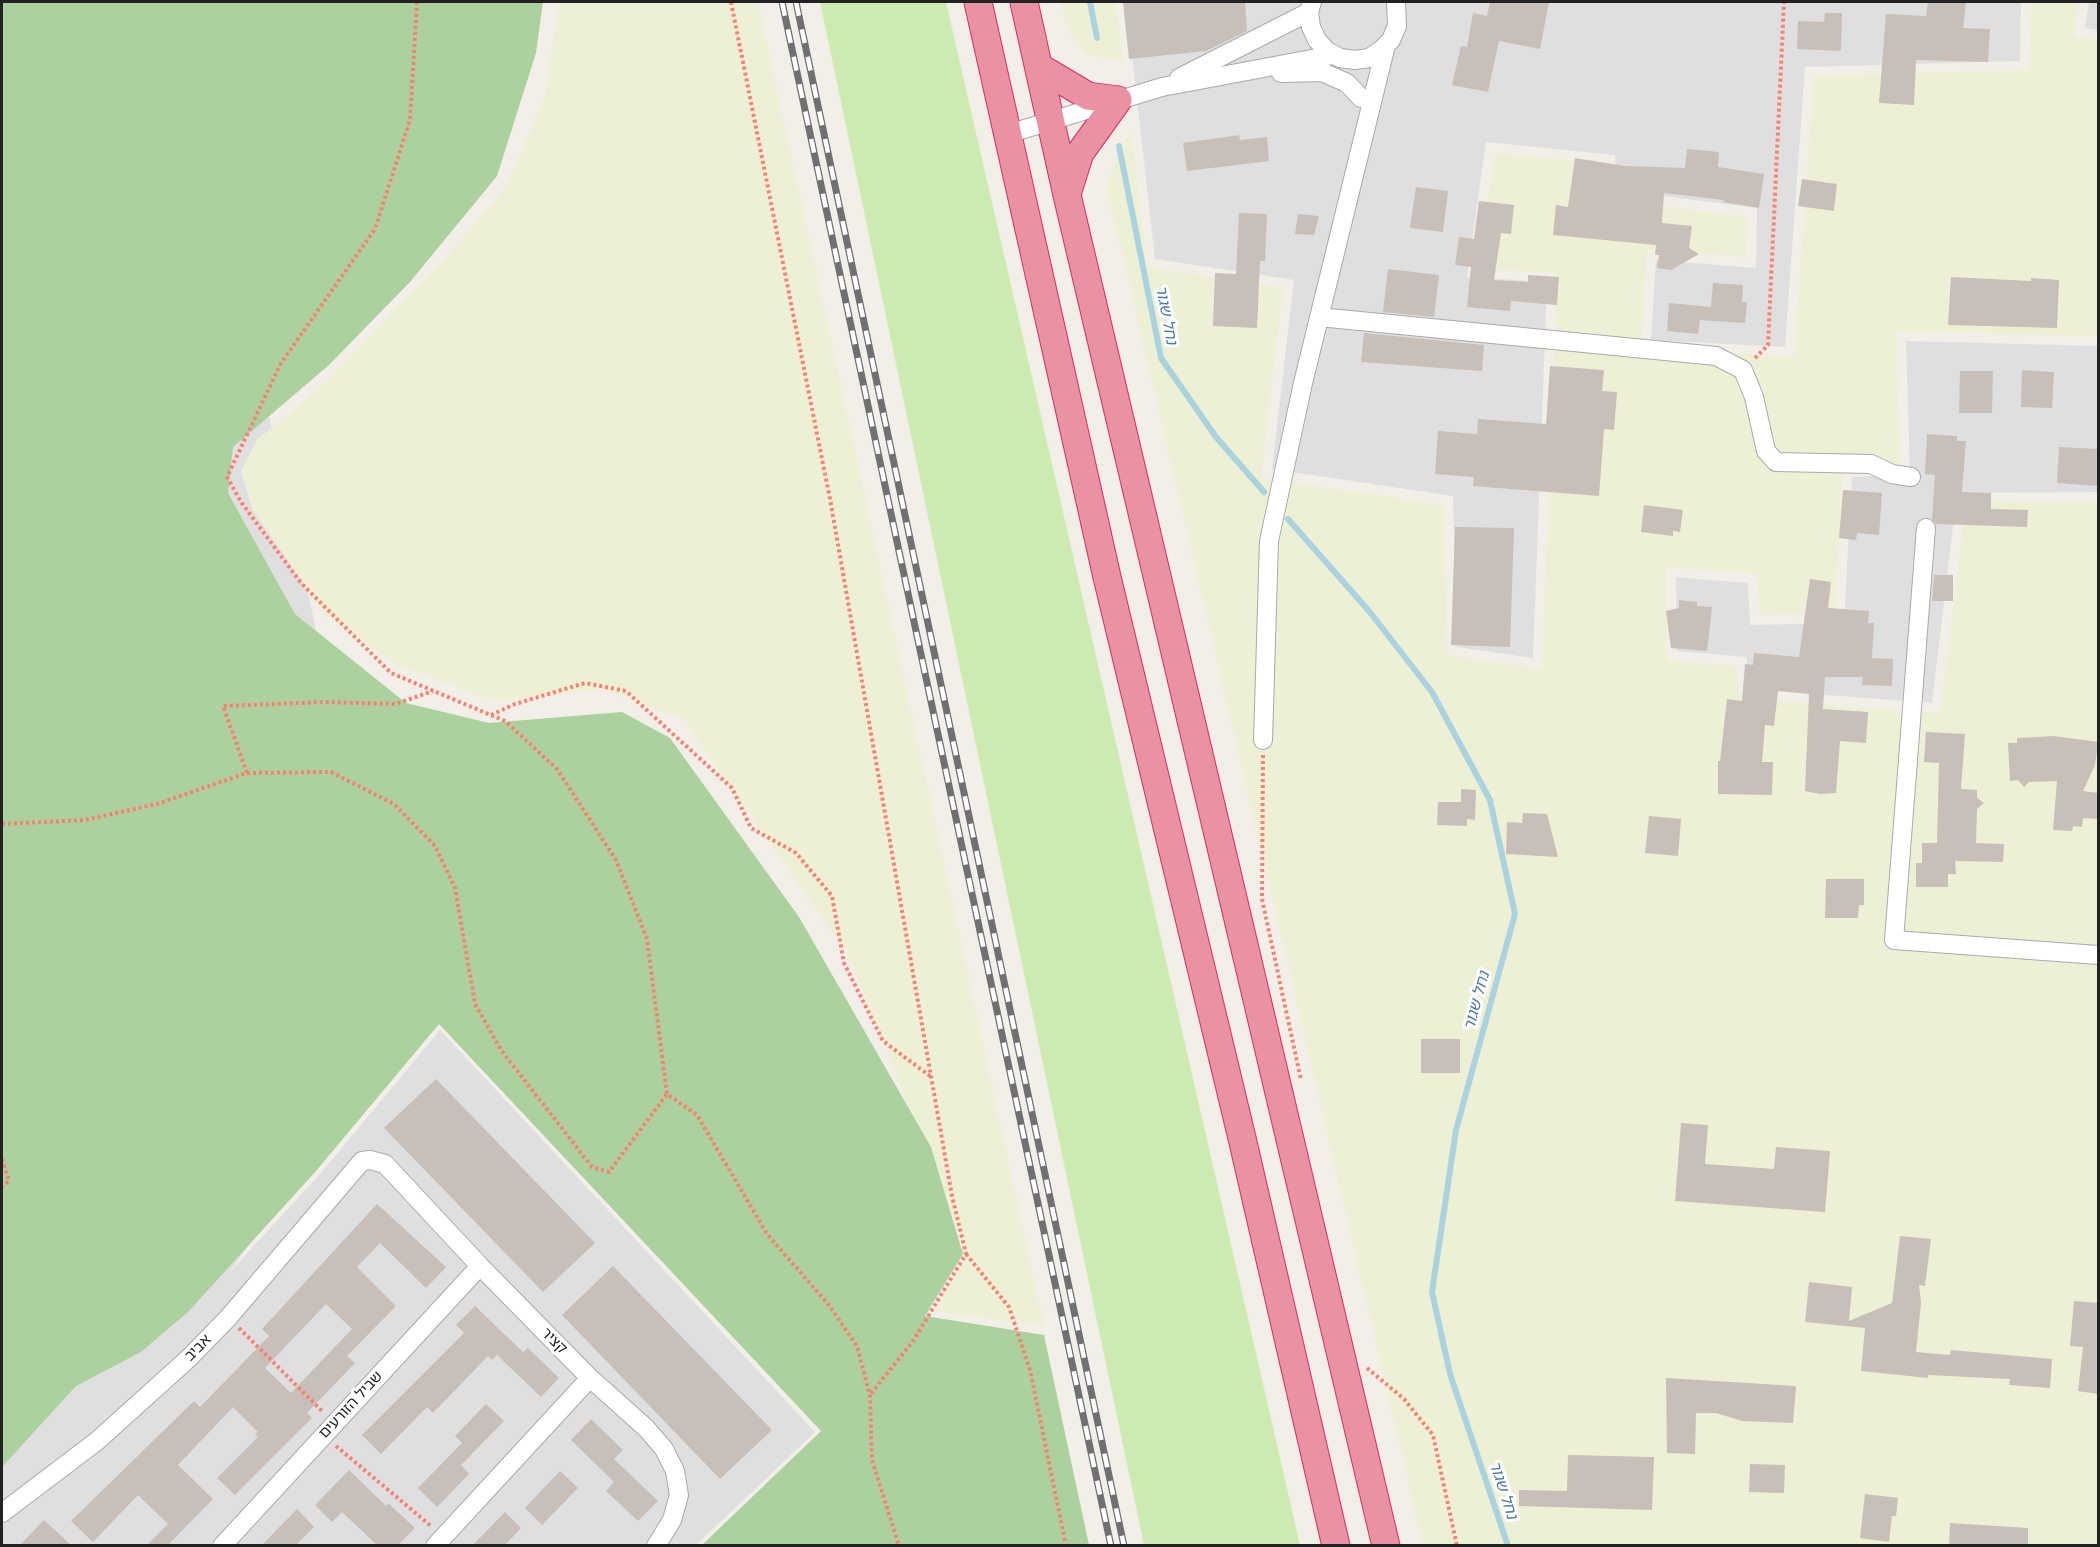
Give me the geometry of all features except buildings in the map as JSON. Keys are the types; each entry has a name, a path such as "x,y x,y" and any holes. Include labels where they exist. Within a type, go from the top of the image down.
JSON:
{"highway":[{"path":"978,2 1107,577 1242,1138 1336,1545"},
{"path":"1024,2 1067,195 1386,1545"},
{"path":"1039,68 1089,96 1118,100 1080,153 1067,195"}],"street":[{"path":"1263,740 1269,541 1319,317 1386,45 1397,26 1396,2"},
{"path":"1162,87 1311,7 1311,27 1317,40 1333,54 1355,60 1369,58 1386,45"},
{"path":"1008,134 1162,87 1333,54"},
{"path":"1355,60 1366,126"},
{"path":"1234,74 1322,72 1347,83 1361,98"},
{"path":"1319,317 1716,356 1743,370 1754,397 1766,451 1776,462 1871,464 1892,474 1911,477"},
{"path":"1926,528 1894,940 2098,955"},
{"name":"קציר","path":"370,1160 385,1164 480,1266 590,1378 646,1428 663,1449 675,1471 679,1495 677,1507 656,1545"},
{"name":"אביב","path":"2,1513 98,1441 189,1358 228,1317 362,1161 370,1160"},
{"name":"שביל הזורעים","path":"222,1545 480,1266"},
{"path":"439,1541 590,1378"}],"path":[{"path":"2,824 85,820 157,804 209,784 247,773 331,772 394,804 435,846 455,888 475,1004 501,1050 592,1167 609,1172 667,1094 647,939 616,860 557,769 505,721 391,673 301,583 241,502 227,477 281,363 375,229 410,120 417,2"},
{"path":"731,2 830,499 952,1196 966,1254 1009,1307 1030,1370 1066,1545"},
{"path":"1743,370 1768,345 1784,2"},
{"path":"490,715 514,704 585,683 626,692 732,788 751,828 796,852 832,896 844,963 883,1041 930,1076"},
{"path":"247,773 223,706 324,702 396,704 434,691"},
{"path":"1263,740 1262,899 1302,1085"},
{"path":"667,1094 697,1115 767,1234 828,1304 857,1346 870,1396 872,1460 899,1545"},
{"path":"2,1159 9,1181 2,1186"},
{"path":"870,1396 913,1341 966,1254"},
{"path":"238,1327 329,1429 439,1541"},
{"path":"1366,1367 1404,1399 1433,1435 1457,1545"}],"shaded area":[{"path":"2,2 178,2 405,1034 227,1275 320,1174 440,1030 815,1432 696,1545 2,1546"},
{"path":"1126,2 2021,2 2020,61 1805,67 1785,347 1651,340 1656,260 1756,268 1757,208 1616,190 1615,155 1486,142 1467,277 1547,282 1533,658 1457,647 1453,496 1272,469 1294,280 1155,259"},
{"path":"2089,2 2098,2 2098,30 2085,28"},
{"path":"1906,341 2098,346 2098,492 1957,493 1932,703 1748,689 1747,657 1677,651 1676,577 1748,583 1750,625 1844,623 1852,477 1910,475"}],"green space":[{"path":"2,2 543,2 536,53 497,176 410,282 329,365 233,447 228,493 295,614 406,703 489,723 622,712 670,738 799,917 931,1147 963,1254 925,1316 1044,1335 1089,1545 702,1545 821,1431 439,1024 316,1171 188,1312 141,1352 76,1386 2,1467"},
{"path":"559,2 758,2 1044,1326 934,1311 968,1255 849,957 684,720 604,689 493,701 396,664 324,614 252,508 241,471 257,440 326,382 453,249 506,187 545,96"},
{"path":"820,2 946,2 1300,1545 1144,1545"},
{"path":"1060,2 1116,2 1123,63 1085,53 1068,29"},
{"path":"2031,2 2079,2 2074,37 2098,39 2098,336 1896,331 1900,466 1843,467 1835,613 1760,615 1757,574 1666,567 1667,660 1737,666 1739,698 1940,713 1966,502 2098,502 2098,1545 1423,1545 1106,184 1131,129 1147,267 1283,288 1261,478 1444,505 1447,655 1542,669 1557,273 1478,268 1495,153 1605,164 1606,199 1747,217 1746,257 1647,249 1641,349 1794,357 1814,76 2029,70"}],"waterway":[{"name":"נחל שגור","path":"1090,2 1097,38"},
{"name":"נחל שגור","path":"1119,146 1161,358 1216,437 1264,492"},
{"name":"נחל שגור","path":"1288,519 1369,611 1432,692 1490,800 1515,914 1456,1130 1432,1292 1450,1374 1508,1546"}],"railway":[{"path":"782,2 1111,1546"},
{"path":"796,2 1124,1546"}]}
